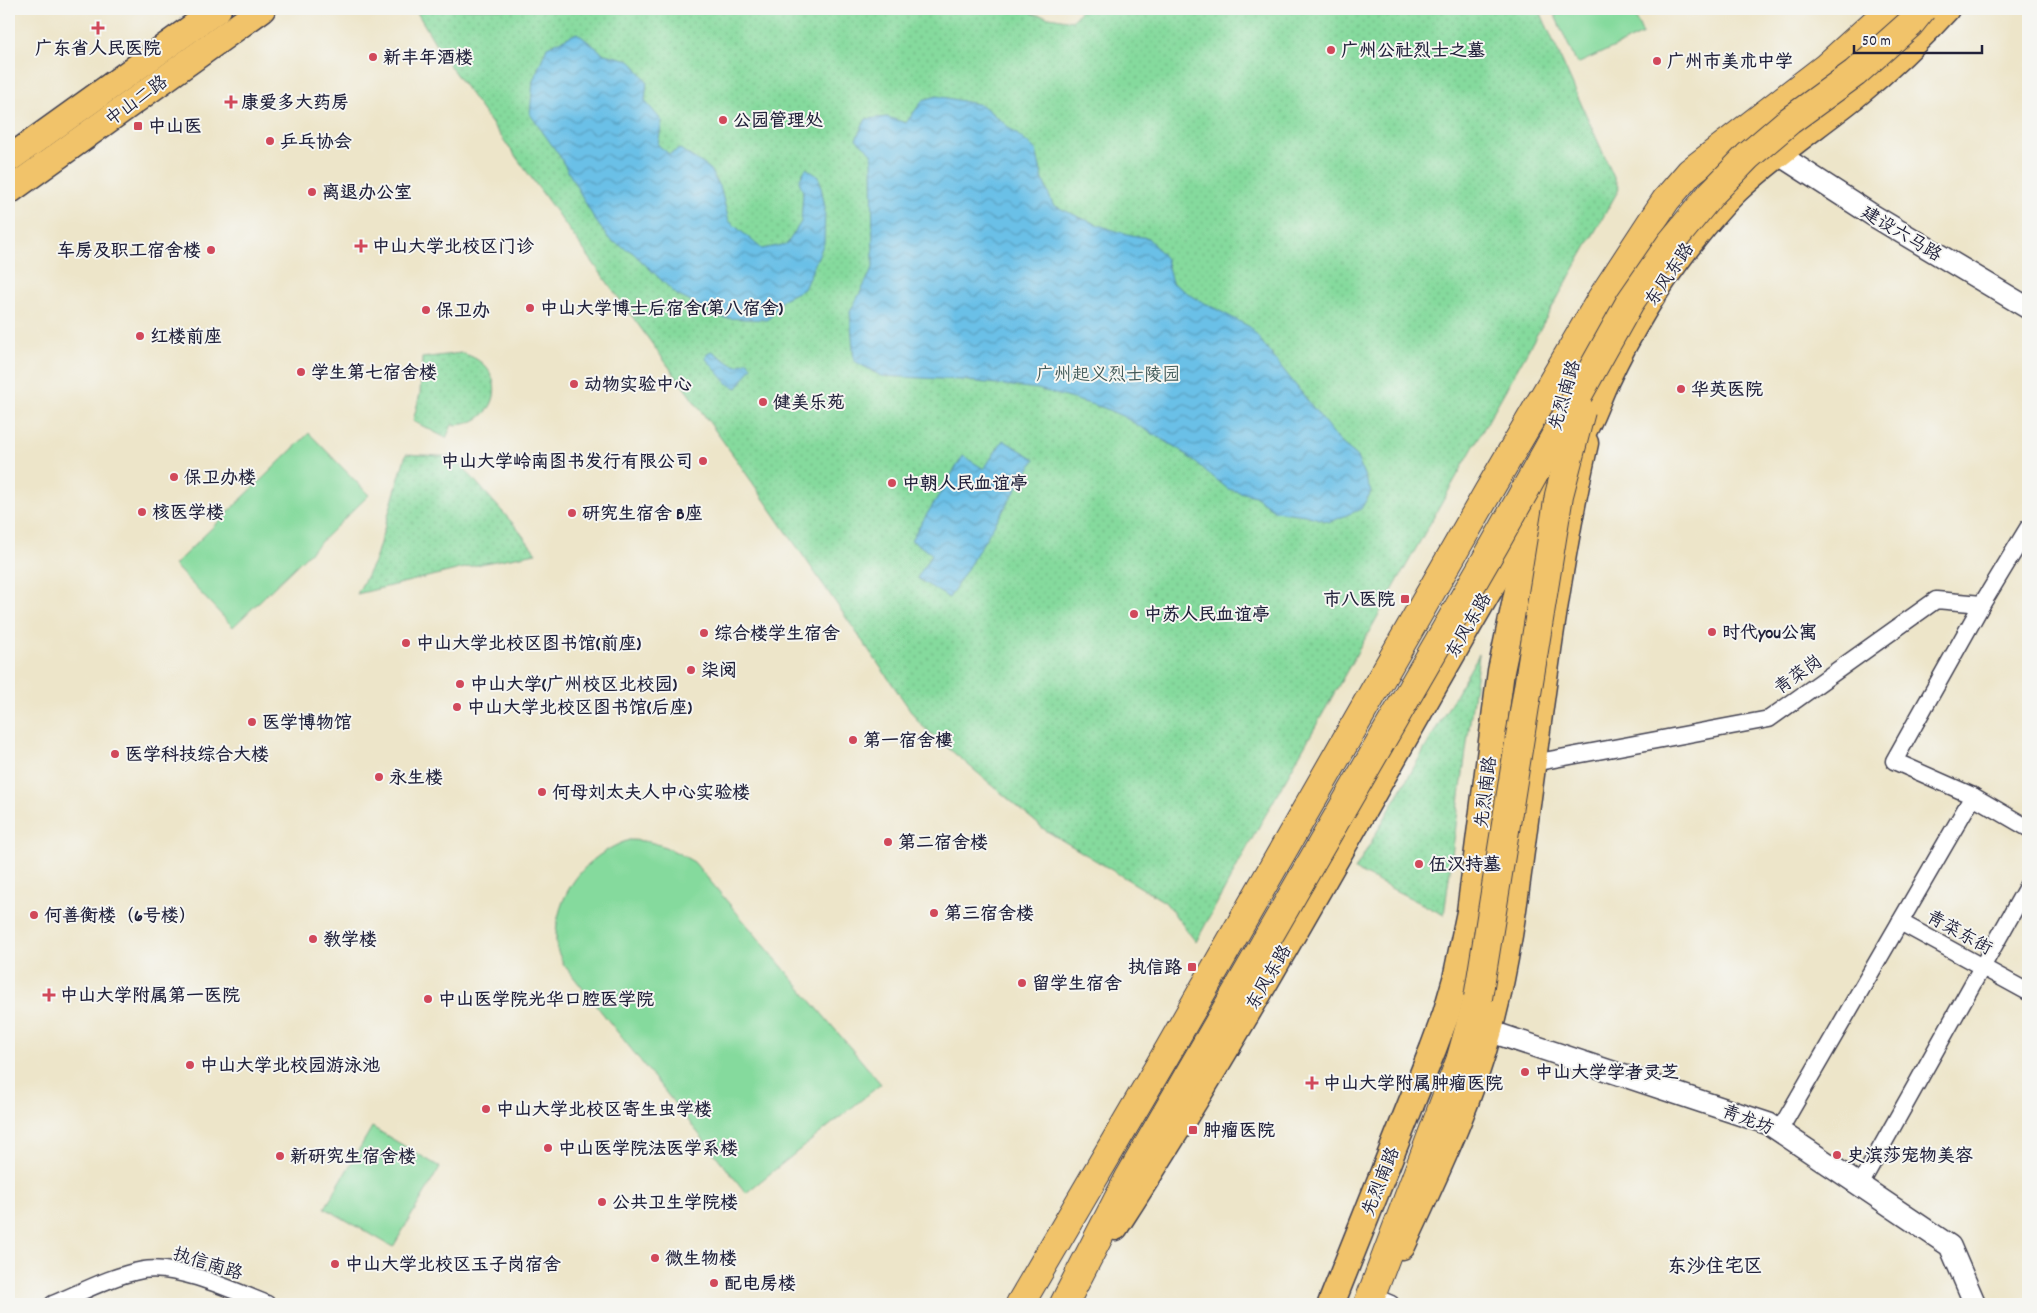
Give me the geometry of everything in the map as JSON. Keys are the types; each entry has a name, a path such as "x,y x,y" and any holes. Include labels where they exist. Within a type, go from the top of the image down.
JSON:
{"highway":[{"path":"1488,492 1613,253 1653,190 1673,166 1700,142 1774,91 1819,53 1862,9"},
{"path":"1020,1304 1182,1027 1488,492 1601,299 1666,200 1690,172 1826,66 1890,9"},
{"path":"1065,1304 1129,1178 1630,302 1670,244 1712,193 1748,156 1789,121 1855,72 1910,24 1922,9"},
{"path":"1379,1303 1460,1060 1478,998 1559,495 1592,370"}],"main road":[{"name":"中山二路","path":"9,159 218,9"},
{"name":"中山二路","path":"9,191 262,9"},
{"name":"东风东路","path":"1065,1304 1171,1141 1239,1028 1535,510 1590,421 1617,359 1671,268 1722,204 1778,154 1877,76 1914,43 1946,9"},
{"name":"先烈南路","path":"1332,1302 1433,1049 1456,979 1470,912 1498,690 1510,627 1535,510 1568,374 1583,332"},
{"name":"先烈南路","path":"1379,1303 1461,1109 1489,1031 1512,923 1568,523 1590,421"},
{"path":"1498,690 1514,678 1535,682 1543,693"}],"street":[{"path":"1708,157 1729,149 1761,150 1778,154"},
{"name":"建设六马路","path":"1778,154 1874,216 2028,308"},
{"path":"2028,528 1982,604 1894,761 1973,796 2028,828"},
{"name":"青菜岗","path":"1533,763 1770,719 1936,600 1982,604"},
{"path":"1779,1131 1973,796"},
{"path":"1860,1185 2028,885"},
{"name":"青菜东街","path":"1900,922 2028,992"},
{"name":"青龙坊","path":"1489,1031 1769,1124 1950,1246 1975,1304"},
{"name":"执信南路","path":"53,1304 119,1276 157,1269 169,1270 204,1280 267,1304"}],"green space":[{"name":"广州起义烈士陵园","path":"415,9 1029,9 1033,14 1072,21 1082,9 1539,9 1619,189 1248,846 1196,942 1165,902 1045,830 920,724 736,459 444,58"},
{"path":"1552,9 1632,9 1643,34 1577,64"},
{"path":"461,353 477,360 488,369 494,381 494,394 490,406 482,416 469,423 452,425 446,438 413,421 420,394 422,358"},
{"path":"309,433 369,495 233,627 174,565"},
{"path":"406,454 454,457 516,527 536,553 485,563 357,594 375,560"},
{"path":"1479,654 1444,915 1355,870"},
{"path":"629,840 639,840 670,849 694,862 881,1084 746,1193 564,965 558,951 556,943 560,909 575,879 599,856"},
{"path":"372,1127 440,1167 393,1247 325,1208"}],"water":[{"path":"577,33 604,54 630,60 647,81 645,101 662,121 658,145 669,154 680,149 709,168 721,190 729,221 762,249 787,244 801,222 803,192 799,181 806,168 819,177 825,207 824,243 804,289 783,299 768,320 723,318 677,295 632,252 610,240 595,220 559,155 530,114 533,81 547,47"},
{"path":"937,96 982,105 1036,150 1043,180 1053,205 1111,229 1148,238 1166,259 1172,283 1197,299 1250,327 1340,442 1356,455 1371,492 1361,509 1330,522 1305,515 1275,511 1255,496 1228,489 1180,450 1122,416 1104,408 1038,389 961,380 881,376 854,361 850,312 873,268 872,153 856,139 866,119 887,117 906,123 923,100"},
{"path":"712,351 731,364 738,366 748,361 752,367 737,388 728,384 706,359 707,353"},
{"path":"1003,440 1035,459 949,598 917,578 932,554 911,540 963,456 984,469"}],"place":[{"name":"广东省人民医院","path":"98,28"},
{"name":"广州公社烈士之墓","path":"1331,50"},
{"name":"新丰年酒楼","path":"373,57"},
{"name":"广州市美术中学","path":"1657,61"},
{"name":"康爱多大药房","path":"231,102"},
{"name":"公园管理处","path":"723,120"},
{"name":"中山医","path":"138,126"},
{"name":"乒乓协会","path":"270,141"},
{"name":"离退办公室","path":"312,192"},
{"name":"中山大学北校区门诊","path":"361,246"},
{"name":"车房及职工宿舍楼","path":"211,250"},
{"name":"中山大学博士后宿舍(第八宿舍)","path":"530,308"},
{"name":"保卫办","path":"426,310"},
{"name":"红楼前座","path":"140,336"},
{"name":"学生第七宿舍楼","path":"301,372"},
{"name":"动物实验中心","path":"574,384"},
{"name":"华英医院","path":"1681,389"},
{"name":"健美乐苑","path":"763,402"},
{"name":"中山大学岭南图书发行有限公司","path":"703,461"},
{"name":"保卫办楼","path":"174,477"},
{"name":"中朝人民血谊亭","path":"892,483"},
{"name":"核医学楼","path":"142,512"},
{"name":"研究生宿舍 B座","path":"572,513"},
{"name":"市八医院","path":"1405,599"},
{"name":"中苏人民血谊亭","path":"1134,614"},
{"name":"时代you公寓","path":"1712,632"},
{"name":"综合楼学生宿舍","path":"704,633"},
{"name":"中山大学北校区图书馆(前座)","path":"406,643"},
{"name":"柒阅","path":"691,670"},
{"name":"中山大学(广州校区北校园)","path":"460,684"},
{"name":"中山大学北校区图书馆(后座)","path":"457,707"},
{"name":"医学博物馆","path":"252,722"},
{"name":"第一宿舍樓","path":"853,740"},
{"name":"医学科技综合大楼","path":"115,754"},
{"name":"永生楼","path":"379,777"},
{"name":"何母刘太夫人中心实验楼","path":"542,792"},
{"name":"第二宿舍楼","path":"888,842"},
{"name":"伍汉持墓","path":"1419,864"},
{"name":"第三宿舍楼","path":"934,913"},
{"name":"何善衡楼（6号楼）","path":"34,915"},
{"name":"教学楼","path":"313,939"},
{"name":"执信路","path":"1192,967"},
{"name":"留学生宿舍","path":"1022,983"},
{"name":"中山大学附属第一医院","path":"49,995"},
{"name":"中山医学院光华口腔医学院","path":"428,999"},
{"name":"中山大学北校园游泳池","path":"190,1065"},
{"name":"中山大学学者灵芝","path":"1525,1072"},
{"name":"中山大学附属肿瘤医院","path":"1312,1083"},
{"name":"中山大学北校区寄生虫学楼","path":"486,1109"},
{"name":"肿瘤医院","path":"1193,1130"},
{"name":"中山医学院法医学系楼","path":"548,1148"},
{"name":"史滨莎宠物美容","path":"1837,1155"},
{"name":"新研究生宿舍楼","path":"280,1156"},
{"name":"公共卫生学院楼","path":"602,1202"},
{"name":"微生物楼","path":"655,1258"},
{"name":"中山大学北校区玉子岗宿舍","path":"335,1264"},
{"name":"配电房楼","path":"714,1283"}],"district":[{"name":"东沙住宅区","path":"1715,1265"}]}
